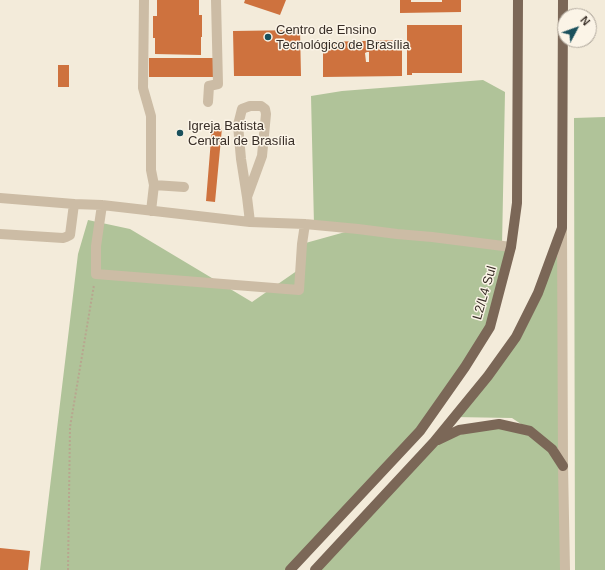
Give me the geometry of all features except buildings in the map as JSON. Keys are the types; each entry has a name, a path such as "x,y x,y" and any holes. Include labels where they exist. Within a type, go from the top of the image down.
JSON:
{"main road":[{"name":"L2/L4 Sul","path":"290,570 420,431 465,367 490,327 511,247 517,204 518,0"},
{"path":"315,570 434,442 488,376 516,336 538,293 562,228 563,0"},
{"path":"434,442 459,430 498,424 530,431 552,449 563,466"}],"street":[{"path":"144,0 143,88 151,116 151,170 154,185 151,211"},
{"path":"208,102 209,86 218,84 216,0"},
{"path":"247,197 262,156 266,114 265,109 262,106 250,106 242,110 238,125 250,222"},
{"path":"154,185 184,187"},
{"path":"0,198 102,205 250,222 305,224 358,229 511,247"},
{"path":"0,234 66,238 70,235 74,204"},
{"path":"102,205 96,246 96,274 299,290 305,224"},
{"path":"562,228 565,570"}],"path":[{"path":"68,570 70,427 96,274"}],"green space":[{"path":"483,80 505,92 502,246 511,247 490,327 420,431 289,570 40,570 78,254 88,220 130,229 252,302 301,268 302,244 356,229 314,225 311,96 342,91"},
{"path":"605,117 605,570 575,570 574,118"},
{"path":"562,228 563,452 531,431 563,466 563,570 314,570 434,442 499,424 530,430 512,418 454,417 516,337"}],"place":[{"name":"Centro de Ensino Tecnológico de Brasília","path":"268,37"},
{"name":"Igreja Batista Central de Brasília","path":"180,133"}]}
